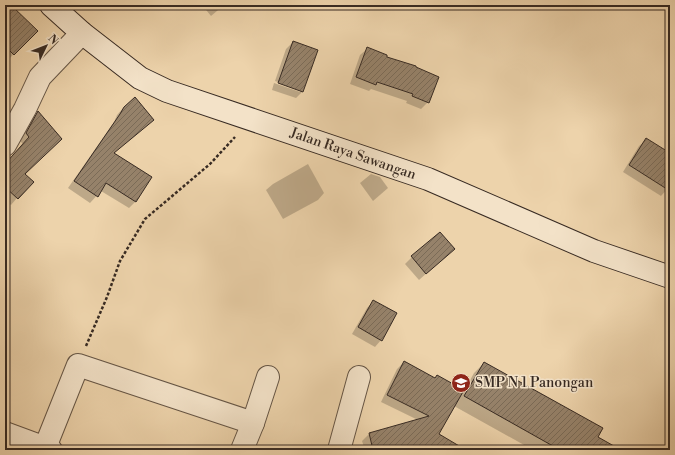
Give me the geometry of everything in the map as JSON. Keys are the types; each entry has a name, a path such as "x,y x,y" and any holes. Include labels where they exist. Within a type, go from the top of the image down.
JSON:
{"street":[{"name":"Jalan Raya Sawangan","path":"51,5 82,33 140,78 166,91 428,179 594,251 670,277"},
{"path":"5,145 40,77 82,33"},
{"path":"5,433 46,449 78,365 253,423"},
{"path":"242,450 253,423 268,377"},
{"path":"339,450 359,377"}],"path":[{"path":"78,365 107,297 120,261 145,219 210,164 252,119"}],"building":[{"path":"5,5 11,5 38,31 14,55 5,46"},
{"path":"293,41 318,50 303,92 278,83"},
{"path":"367,47 387,55 387,57 416,66 439,77 429,103 412,96 413,94 377,82 376,85 356,77"},
{"path":"135,97 154,120 114,153 152,177 136,202 106,183 98,197 74,181 124,107"},
{"path":"38,111 62,139 25,174 34,182 18,199 5,187 5,164 29,137 26,133"},
{"path":"646,138 670,153 670,191 629,165"},
{"path":"440,232 455,249 426,274 411,256"},
{"path":"373,300 397,313 382,341 358,327"},
{"path":"404,361 435,378 437,375 464,390 439,434 466,450 373,450 369,433 429,416 387,395"},
{"path":"484,362 603,428 598,437 621,450 560,450 464,396"}],"place":[{"name":"SMP N 1 Panongan","path":"461,383"}]}
